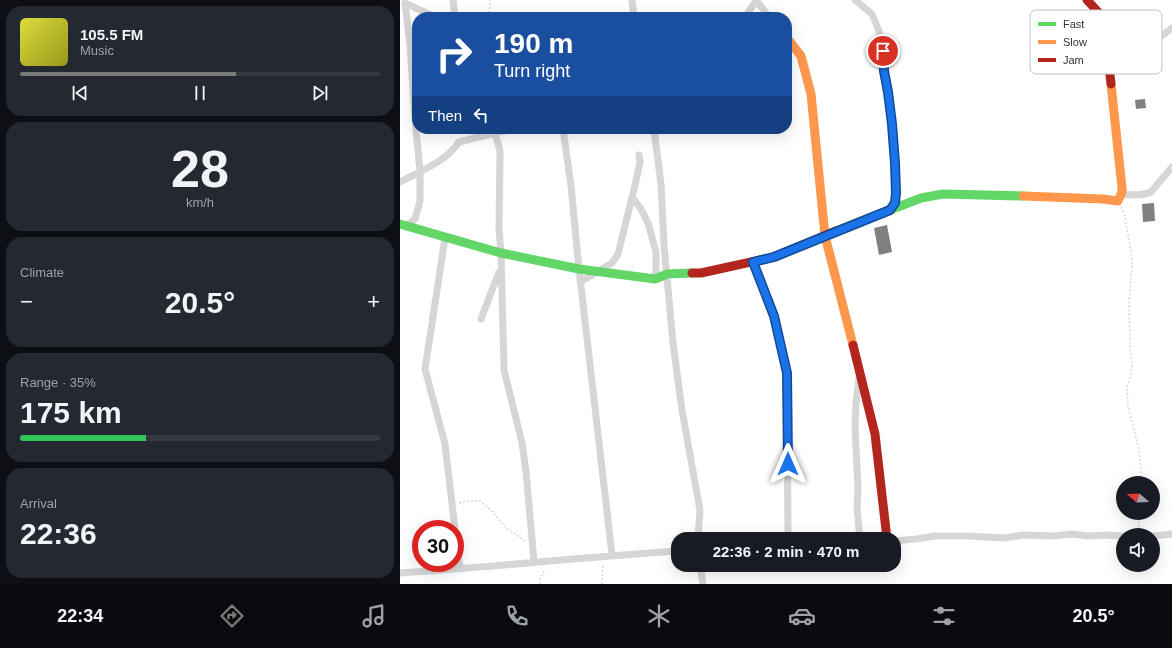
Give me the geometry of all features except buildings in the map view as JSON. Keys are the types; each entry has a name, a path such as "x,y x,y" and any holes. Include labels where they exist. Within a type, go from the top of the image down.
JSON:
{"street":[{"path":"453,0 454,12"},
{"path":"632,0 633,12"},
{"path":"749,12 756,0 765,12"},
{"path":"855,0 872,14 879,31 883,51 895,163 895,203 890,210"},
{"path":"1087,0 1096,10"},
{"path":"412,74 405,2 425,12"},
{"path":"1162,36 1172,28"},
{"path":"792,44 801,56 811,94 825,236 875,434 886,532"},
{"path":"1110,74 1122,182 1122,192 1119,197"},
{"path":"403,225 415,219 420,201 420,172 416,134"},
{"path":"400,182 446,156 459,142 471,140 487,134"},
{"path":"496,134 500,151 499,230 504,370 522,443 534,561"},
{"path":"564,134 612,555"},
{"path":"655,134 661,184 664,245 673,343 682,410 700,510 698,532"},
{"path":"580,282 612,263 618,254 640,162 639,154"},
{"path":"403,225 501,253 579,269 655,279 667,274 701,273 774,257 922,198 943,194 1103,199 1147,194 1151,192 1172,167"},
{"path":"632,197 648,223 656,252 656,273 652,279"},
{"path":"446,238 425,369 444,444 454,520"},
{"path":"753,262 774,316 787,373 788,532"},
{"path":"482,319 501,266"},
{"path":"859,532 857,508 858,488 855,426 860,372"},
{"path":"901,541 916,540 935,536 1004,538 1024,535 1053,536 1072,534 1088,536 1116,536"},
{"path":"1160,535 1172,534"},
{"path":"464,569 534,561 671,551"},
{"path":"400,573 415,572"},
{"path":"701,572 703,584"}],"path":[{"path":"489,12 490,0"},
{"path":"1119,197 1124,212 1131,251 1132,265 1129,326 1132,364 1131,376 1127,387 1128,405 1138,446 1140,476"},
{"path":"459,503 470,500 480,501 492,511 506,528 533,547"},
{"path":"602,584 604,556"},
{"path":"540,584 540,580 550,560"}],"traffic: fast":[{"path":"836,231 921,198 943,194 1023,196"},
{"path":"400,224 501,253 579,269 655,279 667,274 692,273"}],"traffic: slow":[{"path":"792,44 801,56 811,94 825,236 853,345"},
{"path":"1023,196 1103,199 1118,201 1122,188 1111,84"}],"traffic: jam":[{"path":"1087,0 1096,10"},
{"path":"1110,74 1111,84"},
{"path":"692,273 701,273 774,257 836,231"},
{"path":"853,345 875,434 886,532"}],"route":[{"path":"788,464 787,373 774,316 753,262 774,257 890,210 895,203 895,163 892,124 884,71 883,51"}]}
